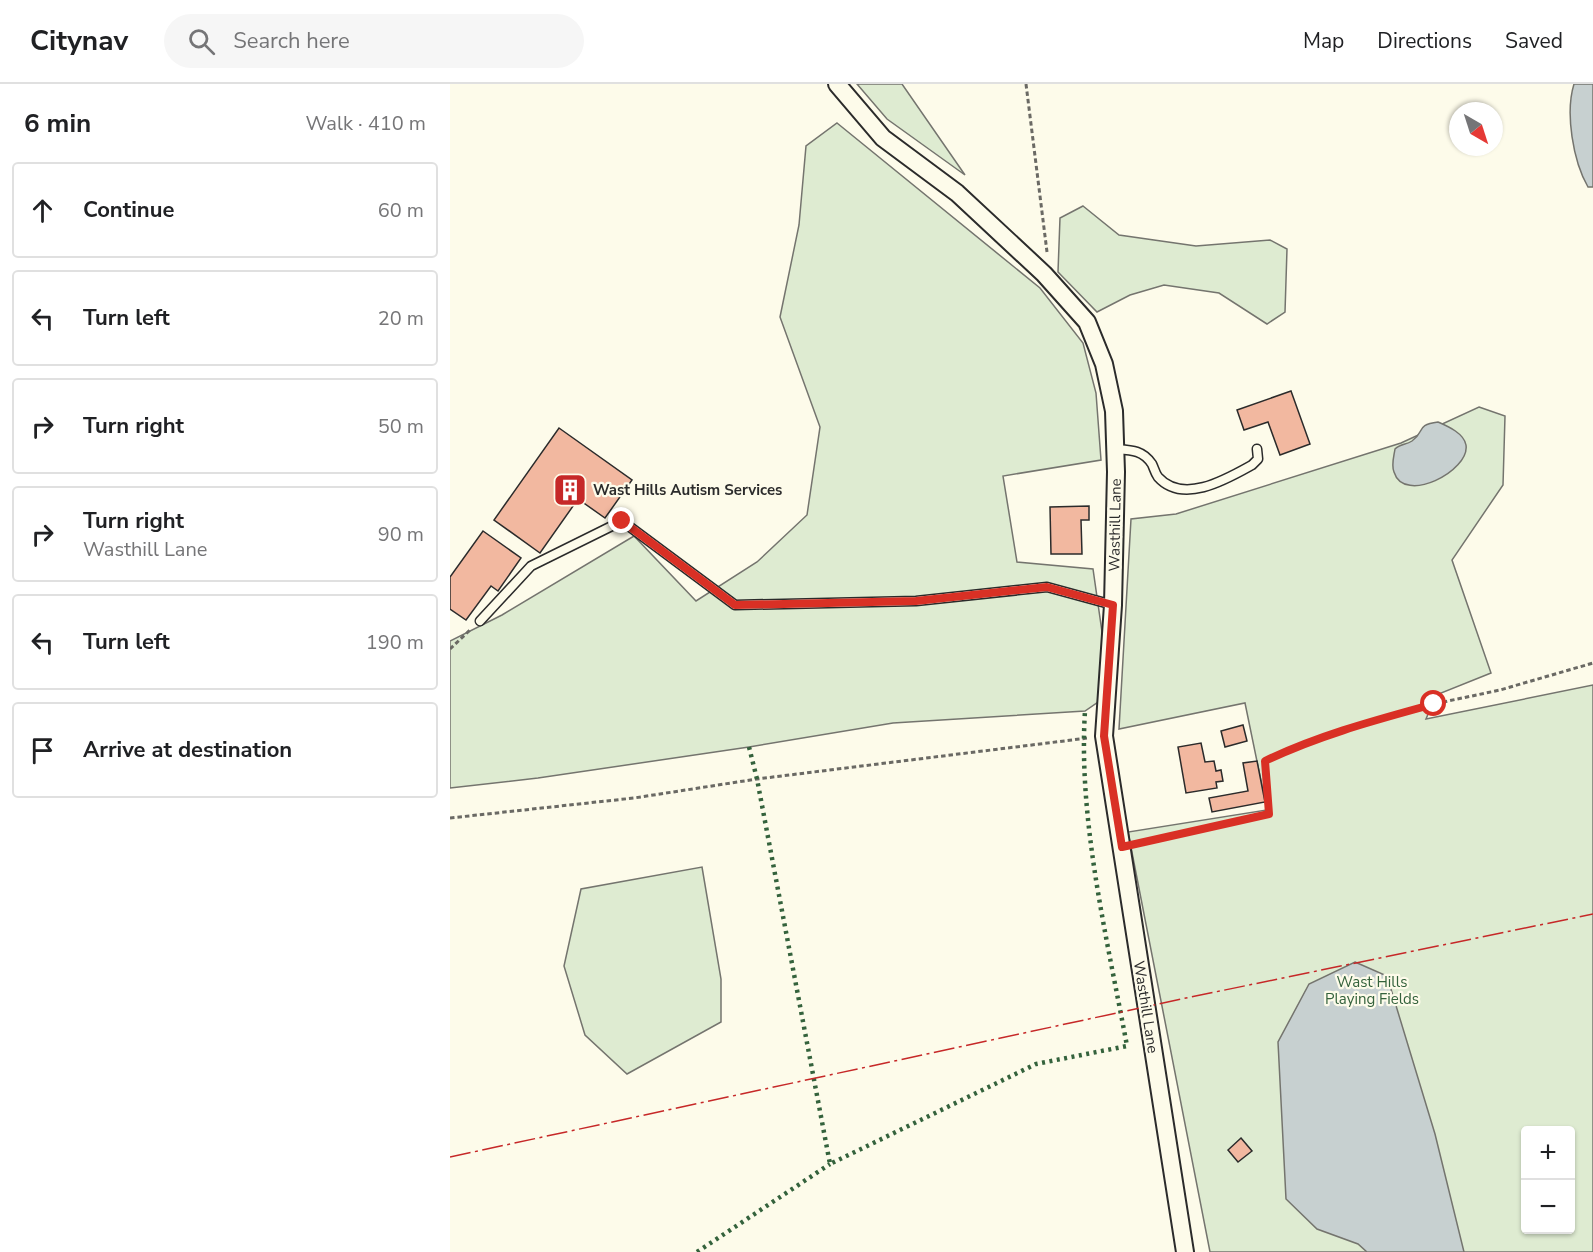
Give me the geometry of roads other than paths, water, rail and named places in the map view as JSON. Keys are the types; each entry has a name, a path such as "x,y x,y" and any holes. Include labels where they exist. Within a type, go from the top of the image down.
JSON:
{"street":[{"name":"Wasthill Lane","path":"837,84 883,138 957,193 1044,274 1087,322 1104,364 1114,411 1116,449 1113,605 1104,736 1185,1252"}],"lane":[{"path":"1116,449 1132,450 1144,454 1158,476 1170,486 1184,490 1206,486 1252,465 1258,459 1257,449"},
{"path":"480,621 531,566 622,521 735,605 916,601 1047,587 1113,605"}],"place":[{"name":"Wast Hills Autism Services","path":"570,490"}],"park label":[{"name":"Wast Hills Playing Fields","path":"1372,990"}]}
